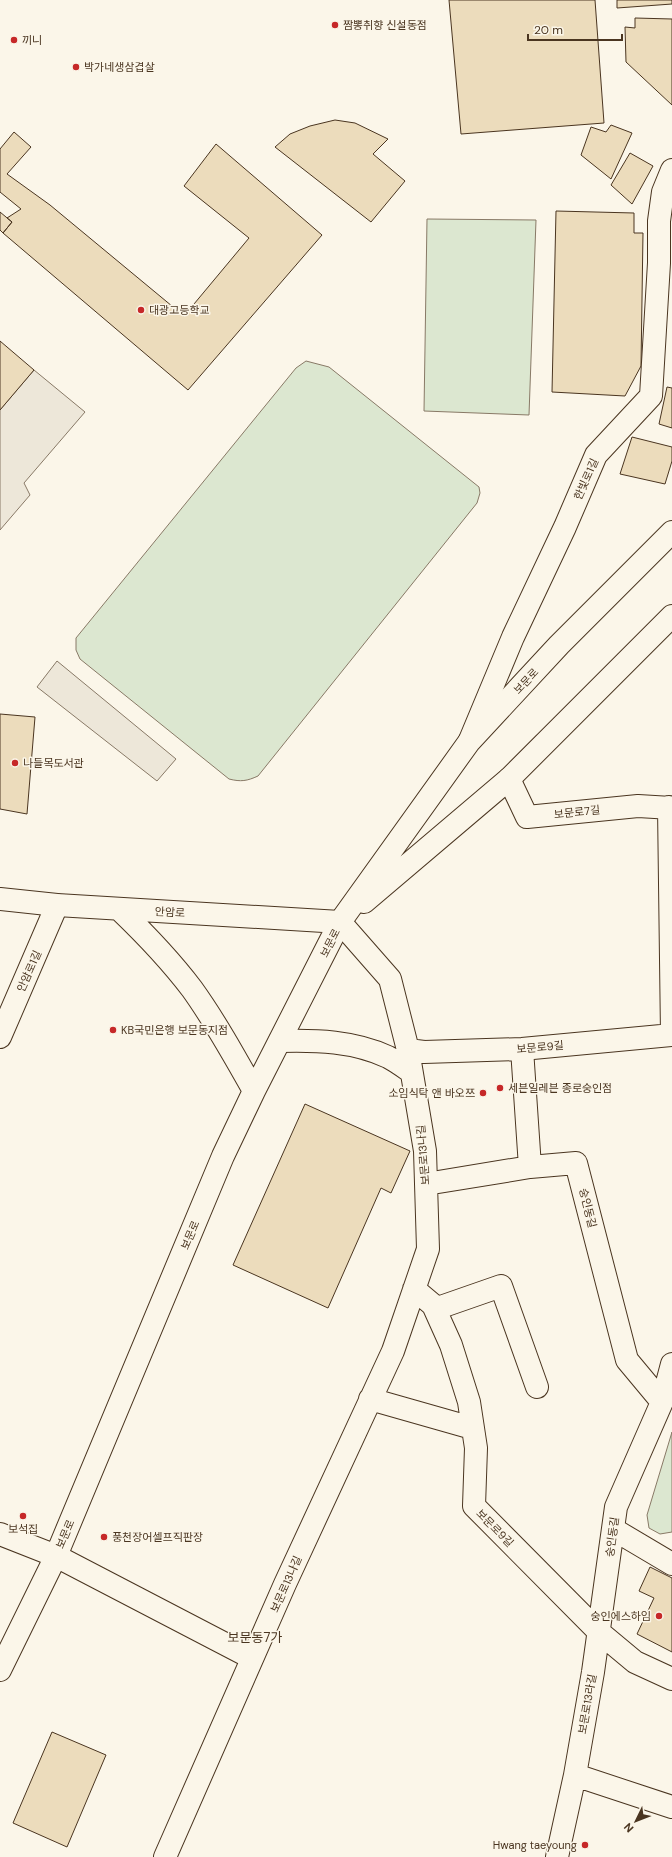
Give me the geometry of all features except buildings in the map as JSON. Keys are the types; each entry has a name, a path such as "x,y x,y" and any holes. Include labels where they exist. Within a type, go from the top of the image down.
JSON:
{"street":[{"name":"한빛로1길","path":"469,742 513,637 565,527 596,455 651,396 660,263 659,221 663,192 672,170"},
{"name":"보문로","path":"0,1670 56,1556 223,1156 254,1091 340,922 469,742 559,645 672,532"},
{"name":"보문로","path":"340,922 509,779 672,616"},
{"name":"보문로7길","path":"509,779 527,817 638,806 671,808 672,1035"},
{"name":"안암로","path":"0,899 120,910 340,922"},
{"name":"안암로1길","path":"0,1037 57,905"},
{"path":"120,910 147,935 192,989 227,1043 254,1091"},
{"name":"보문로13나길","path":"166,1857 252,1658 393,1351 428,1249 425,1151 408,1050 390,980 340,922"},
{"name":"보문로9길","path":"408,1050 424,1052 522,1049 672,1035"},
{"path":"280,1041 308,1041 347,1044 388,1057 412,1072"},
{"path":"426,1184 530,1167 522,1049"},
{"name":"숭인동길","path":"530,1167 576,1163 627,1360 662,1402"},
{"path":"435,1309 501,1286 537,1387"},
{"name":"보문로9길","path":"414,1289 435,1309 450,1345 469,1402 476,1448 474,1506 599,1632 635,1662 672,1680"},
{"name":"숭인동길","path":"599,1632 616,1507 662,1402 672,1364"},
{"path":"370,1399 472,1428"},
{"path":"613,1529 672,1564"},
{"name":"보문로","path":"0,1534 56,1556 252,1658"},
{"name":"보문로13라길","path":"557,1857 575,1775 599,1632"},
{"path":"575,1775 672,1807"}],"green space":[{"path":"427,219 536,220 529,415 424,411"},
{"path":"306,361 329,367 479,487 480,493 477,503 258,776 241,781 233,780 229,779 80,659 76,650 76,638 296,368"},
{"path":"672,1432 672,1532 660,1534 649,1528 647,1515"}],"shaded area":[{"path":"34,370 85,412 24,483 30,495 0,530 0,410"},
{"path":"57,661 176,759 157,781 37,687"}],"place":[{"name":"짬뽕취향 신설동점","path":"335,25"},
{"name":"끼니","path":"14,40"},
{"name":"박가네생삼겹살","path":"76,67"},
{"name":"대광고등학교","path":"141,310"},
{"name":"나들목도서관","path":"15,763"},
{"name":"KB국민은행 보문동지점","path":"113,1030"},
{"name":"세븐일레븐 종로숭인점","path":"500,1088"},
{"name":"소임식탁 앤 바오쯔","path":"483,1093"},
{"name":"보석집","path":"23,1516"},
{"name":"풍천장어셀프직판장","path":"104,1537"},
{"name":"숭인에스하임","path":"659,1616"},
{"name":"Hwang taeyoung","path":"585,1845"}],"district":[{"name":"보문동7가","path":"255,1637"}]}
